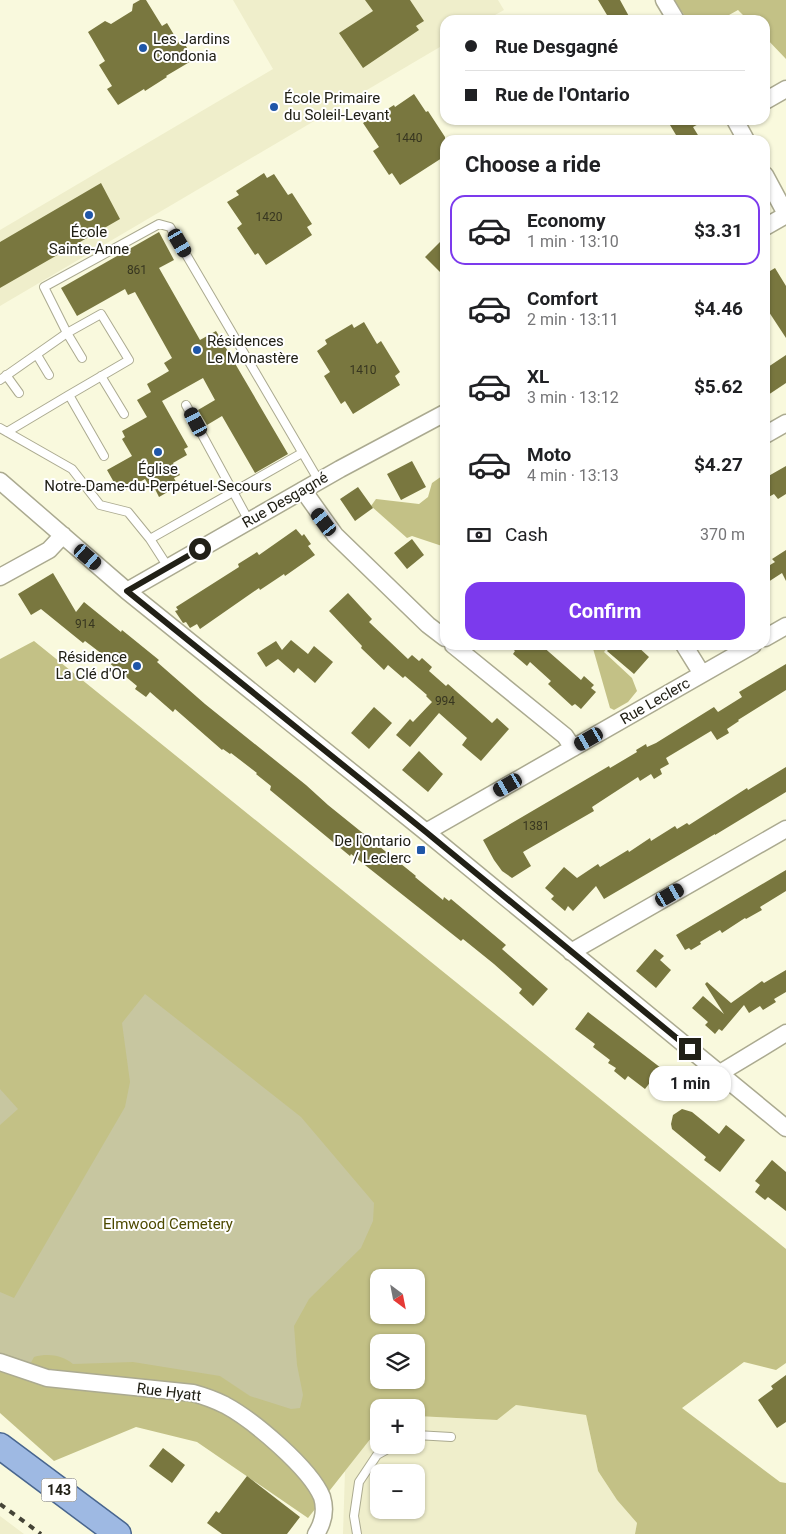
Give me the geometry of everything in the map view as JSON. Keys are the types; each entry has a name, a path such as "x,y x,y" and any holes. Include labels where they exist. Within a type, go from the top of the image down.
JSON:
{"main road":[{"name":"143","path":"0,1446 118,1534"}],"street":[{"path":"664,0 673,15"},
{"path":"770,98 786,89"},
{"path":"770,185 786,215 770,224"},
{"name":"Rue Desgagné","path":"127,591 303,490 440,415"},
{"path":"770,432 786,423"},
{"path":"0,481 127,591 426,832 786,1128"},
{"path":"303,490 335,535 428,625 440,634"},
{"path":"0,577 49,550 63,535"},
{"path":"770,635 786,626"},
{"path":"459,650 565,736 573,748"},
{"path":"687,650 702,674"},
{"name":"Rue Leclerc","path":"426,832 744,650"},
{"path":"571,952 786,829"},
{"path":"720,1073 786,1033"},
{"name":"Rue Hyatt","path":"0,1362 47,1378 193,1393 211,1398 226,1406 242,1416 282,1448 314,1482 322,1498 324,1510 323,1518 316,1534"}],"lane":[{"path":"82,358 44,288 159,224 170,227 319,481"},
{"path":"4,430 69,396 129,360 101,314 67,333 3,378 19,393"},
{"path":"37,354 49,375"},
{"path":"101,376 124,414"},
{"path":"69,396 104,456"},
{"path":"186,405 248,521"},
{"path":"4,430 72,469 100,504 128,512 150,539 168,567"},
{"path":"150,539 302,453"},
{"path":"425,1436 451,1437"},
{"path":"357,1534 354,1516 359,1482 379,1454"}],"shaded area":[{"name":"École Primaire du Soleil-Levant","path":"233,0 498,0 504,10 495,15 440,15 440,47 0,306 0,230 273,69"},
{"path":"673,0 786,0 786,59 770,42 770,15 743,15 738,10 729,15 684,15"},
{"path":"440,477 440,545 412,536 407,538 371,506 376,499 419,504 428,497 432,483"},
{"path":"34,641 786,1249 786,1363 776,1370 744,1362 682,1408 780,1482 786,1483 786,1534 635,1534 637,1523 617,1500 598,1471 586,1415 516,1405 497,1420 425,1416 425,1399 370,1399 370,1439 308,1518 197,1442 136,1427 54,1461 0,1413 0,1362 26,1372 34,1357 44,1355 60,1357 73,1364 133,1362 220,1376 250,1396 291,1409 300,1408 303,1395 297,1365 294,1326 309,1299 361,1248 373,1221 374,1203 301,1117 145,994 122,1023 130,1082 125,1107 14,1298 0,1292 0,1125 18,1109 0,1089 0,659"},
{"path":"593,650 605,650 604,652 632,678 637,691 628,702 614,710 610,708"},
{"path":"516,1405 586,1415 598,1471 617,1500 637,1523 635,1534 343,1534 345,1471 370,1439 370,1454 425,1454 425,1416 496,1420"},
{"path":"0,1516 24,1534 0,1534"}],"green space":[{"name":"Elmwood Cemetery","path":"0,846 423,1205 384,1269 370,1269 370,1294 282,1448 0,1362"}],"building":[{"name":"Les Jardins Condonia","path":"140,0 146,0 162,26 167,23 180,45 184,42 193,60 145,91 144,89 118,105 107,89 112,86 99,65 105,61 88,32 105,21 111,24 132,11 133,4"},
{"path":"365,0 410,0 424,21 416,26 419,30 363,68 339,33 373,11"},
{"path":"598,0 620,0 628,15 607,15"},
{"path":"414,94 444,135 440,135 440,159 400,185 392,173 389,175 373,151 379,147 363,123 394,105 395,107"},
{"path":"670,125 697,125 693,127 698,135 676,135"},
{"path":"264,173 267,178 274,174 288,195 292,193 312,224 307,227 312,235 266,265 258,253 255,255 237,228 242,224 227,202 239,195 236,191"},
{"path":"101,183 120,219 0,288 0,242"},
{"name":"Résidences Le Monastère","path":"159,232 174,260 159,268 200,340 216,331 288,454 255,473 222,416 207,425 198,410 215,400 203,378 162,401 188,447 184,449 187,455 173,463 180,475 174,478 178,486 159,497 155,489 152,491 145,479 120,493 107,470 132,456 122,439 125,437 122,431 147,417 137,400 151,392 147,384 169,371 164,363 172,358 135,292 128,295 125,289 77,316 61,288"},
{"path":"440,242 440,272 425,257"},
{"path":"775,268 786,286 786,338 770,314 770,271"},
{"path":"364,322 377,344 381,341 400,372 395,376 400,385 353,414 345,401 341,404 324,376 330,372 317,351 327,344 325,340 352,324 354,328"},
{"path":"786,355 786,383 770,394 770,366"},
{"path":"412,461 426,487 401,500 387,474"},
{"path":"786,466 786,494 778,499 774,494 770,496 770,475"},
{"path":"358,487 373,508 355,521 340,499"},
{"path":"296,529 302,536 304,534 311,544 308,546 315,555 285,576 284,574 260,590 259,588 200,629 197,624 190,628 186,622 183,623 175,611 178,610 176,607 239,567 238,564 257,552 259,555"},
{"path":"412,539 424,555 407,569 394,553"},
{"path":"786,550 786,581 782,573 770,581 770,565 775,562 772,559"},
{"path":"53,573 76,612 84,602 121,632 122,630 159,660 157,662 205,704 306,785 443,900 444,897 449,901 451,899 506,945 502,949 548,989 533,1006 519,993 522,989 494,964 463,939 461,941 351,854 350,856 270,790 271,786 257,773 231,753 222,750 175,709 173,712 150,692 146,697 135,689 137,686 101,656 102,654 85,641 83,643 41,609 31,615 18,594"},
{"path":"348,593 372,619 369,622 408,659 412,655 419,661 422,658 432,667 429,671 446,686 448,684 492,723 497,718 509,729 481,761 462,745 467,738 439,713 410,747 396,735 410,719 413,722 432,702 427,695 405,676 403,678 388,665 384,670 361,648 362,646 329,611"},
{"path":"291,640 308,654 314,646 333,662 315,683 298,668 294,673 278,659 266,667 257,653 276,641 282,650"},
{"path":"514,650 547,650 581,680 584,676 594,685 591,688 596,692 581,709 575,704 572,706 548,684 551,681 530,662 527,666 513,654"},
{"path":"641,650 649,657 634,674 607,651"},
{"path":"786,664 786,690 738,720 727,729 729,733 717,740 711,731 666,758 669,764 660,769 662,774 654,779 651,774 640,781 638,777 592,807 594,811 523,852 531,866 512,878 502,871 494,860 483,840 609,766 610,768 637,752 636,750 646,744 647,747 656,743 714,707 718,712 742,697 739,692"},
{"path":"374,707 392,723 369,749 351,733"},
{"path":"419,751 443,774 428,792 402,770"},
{"path":"786,767 786,792 604,899 596,886 573,911 568,906 565,911 551,899 554,896 545,888 564,867 577,878 598,864 600,867 628,850 629,852 650,838 651,841 675,826 677,829 687,823 689,825 747,788 748,790"},
{"path":"786,870 786,891 760,907 762,910 745,918 722,933 720,930 691,950 689,948 685,950 676,935"},
{"path":"655,949 664,956 660,960 671,970 656,988 636,971"},
{"path":"786,970 786,992 774,999 776,1002 763,1010 760,1006 749,1013 744,1005 722,1031 719,1029 715,1034 705,1025 708,1022 692,1008 703,996 724,1014 705,984 707,982 731,1003 762,981 764,983"},
{"path":"588,1012 661,1068 645,1089 628,1076 625,1080 614,1071 616,1068 608,1063 610,1060 593,1047 595,1044 575,1029"},
{"path":"682,1109 692,1112 719,1134 726,1125 745,1140 720,1172 704,1160 706,1157 672,1129 673,1115"},
{"path":"772,1160 786,1172 786,1211 768,1197 765,1200 755,1192 760,1185 755,1181"},
{"path":"786,1375 786,1422 777,1428 758,1400 773,1389 771,1386"},
{"path":"163,1448 185,1465 172,1483 149,1466"},
{"path":"247,1476 300,1517 287,1534 222,1534 207,1523 216,1511 219,1513"}],"railway":[{"path":"0,1504 41,1534"}],"place":[{"name":"Les Jardins Condonia","path":"143,48"},
{"name":"École Primaire du Soleil-Levant","path":"274,107"},
{"name":"École Sainte-Anne","path":"89,215"},
{"name":"Résidences Le Monastère","path":"197,350"},
{"name":"Église Notre-Dame-du-Perpétuel-Secours","path":"158,452"},
{"name":"Résidence La Clé d'Or","path":"137,666"},
{"name":"De l'Ontario / Leclerc","path":"421,850"}],"route":[{"path":"200,549 127,591 426,832 690,1049"}]}
